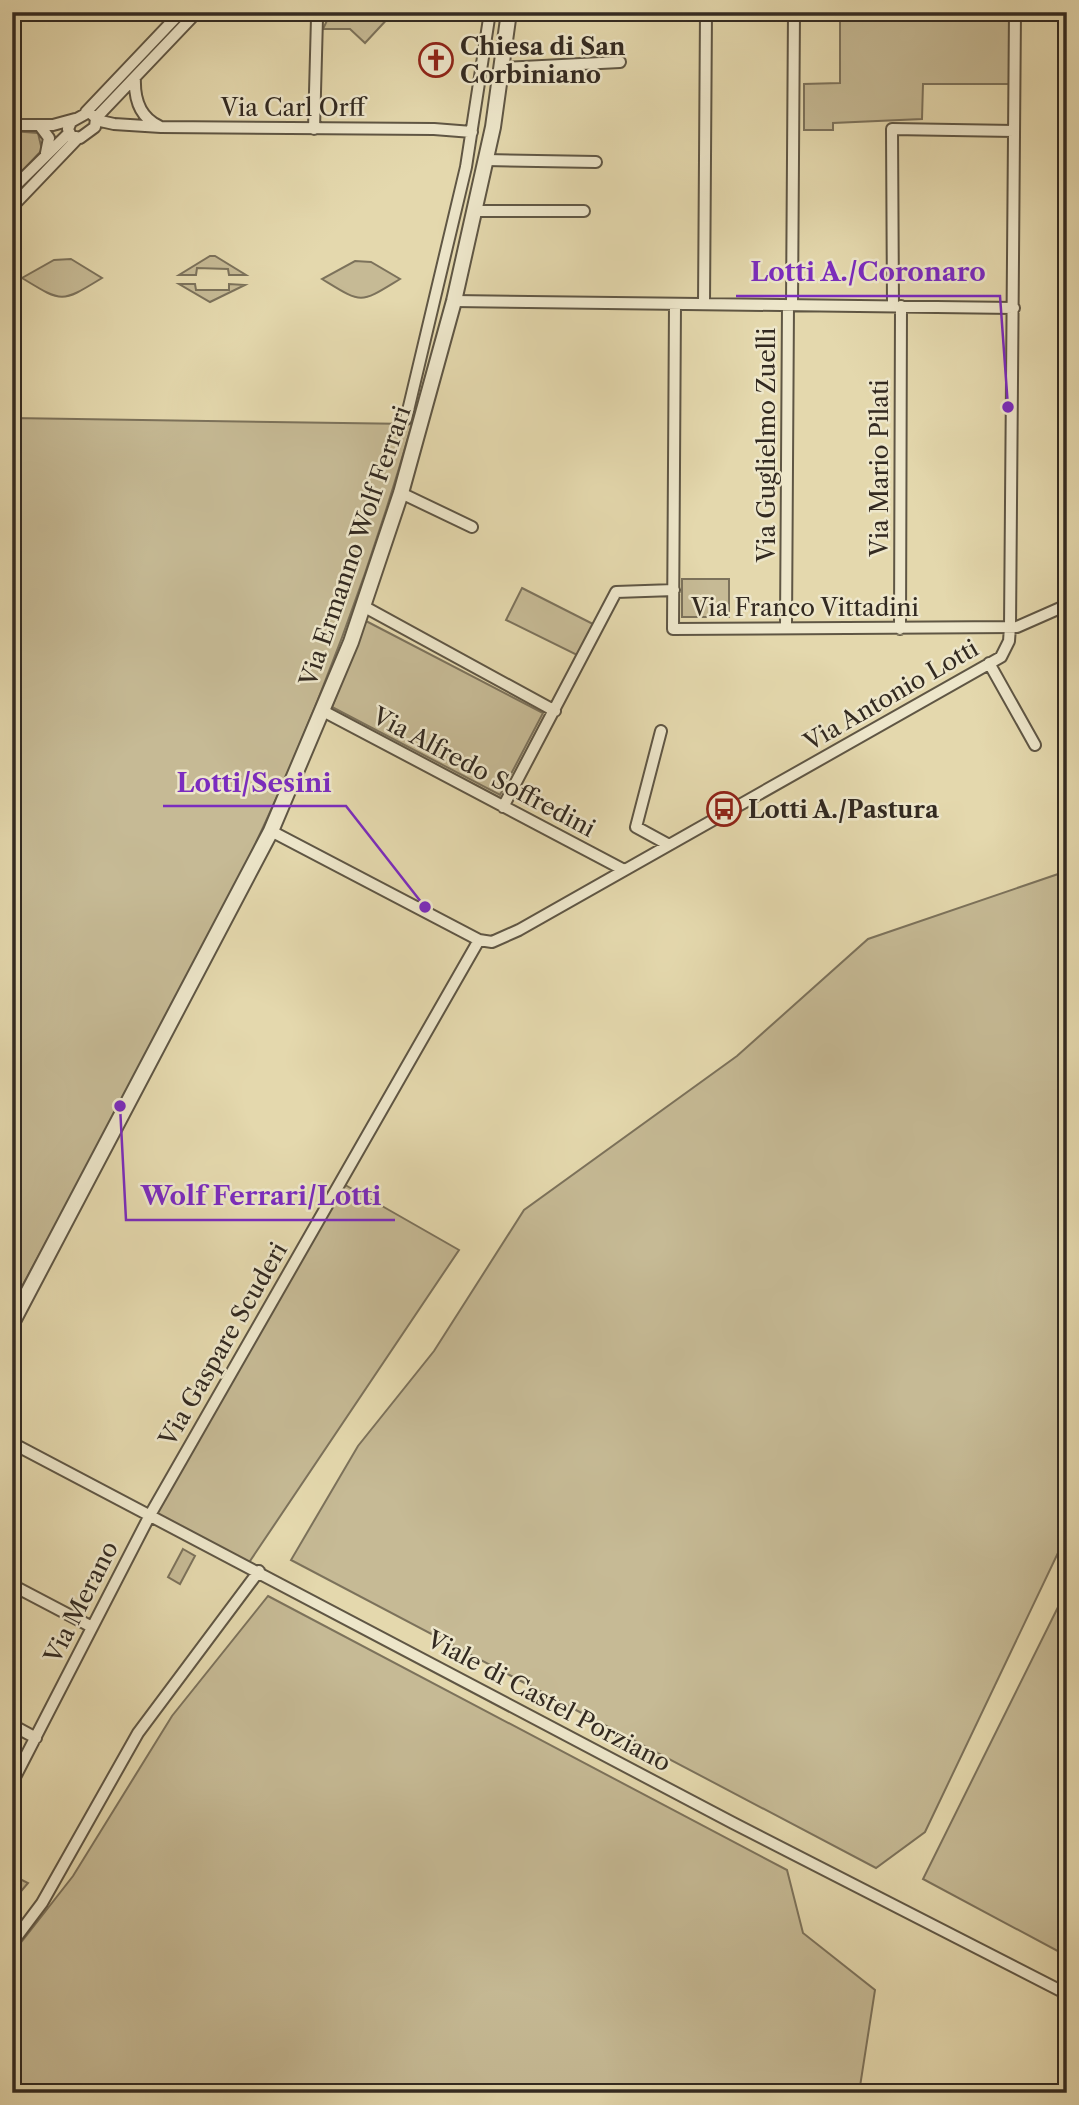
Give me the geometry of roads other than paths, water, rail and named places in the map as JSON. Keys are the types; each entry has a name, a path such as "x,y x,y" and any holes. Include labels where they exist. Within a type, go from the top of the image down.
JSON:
{"street":[{"path":"93,120 181,12"},
{"path":"12,190 45,155 93,120 197,12"},
{"name":"Via Ermanno Wolf Ferrari","path":"406,419 472,132 490,12"},
{"name":"Via Ermanno Wolf Ferrari","path":"12,1322 271,831 323,711 363,606 401,493 454,301 486,160 509,12"},
{"path":"704,304 706,12"},
{"name":"Via Guglielmo Zuelli","path":"786,627 794,12"},
{"name":"Via Antonio Lotti","path":"479,940 492,942 519,930 989,663 1006,650 1010,627 1015,12"},
{"path":"314,129 317,14"},
{"path":"502,68 620,62"},
{"path":"135,78 136,95 142,111 161,127"},
{"path":"12,125 40,126 75,119 93,120"},
{"path":"71,134 69,124 75,119"},
{"name":"Via Carl Orff","path":"93,120 161,127 433,128 472,132"},
{"path":"52,125 71,134"},
{"path":"40,126 50,138 45,155"},
{"name":"Via Mario Pilati","path":"900,629 897,306 892,129 1014,131"},
{"path":"12,207 71,134"},
{"path":"486,160 596,162"},
{"path":"474,211 584,211"},
{"path":"454,301 1014,308"},
{"name":"Via Franco Vittadini","path":"675,304 673,629 1017,627 1067,606"},
{"path":"401,493 472,527"},
{"path":"503,807 616,592 674,590"},
{"path":"363,606 555,711"},
{"path":"989,663 1035,745"},
{"name":"Via Alfredo Soffredini","path":"323,711 624,870"},
{"path":"661,731 636,827 669,845"},
{"path":"271,831 479,940"},
{"name":"Via Gaspare Scuderi","path":"150,1515 479,940"},
{"name":"Viale di Castel Porziano","path":"12,1443 733,1823 1067,1994"},
{"name":"Via Merano","path":"12,1783 150,1515"},
{"path":"12,1943 42,1903 138,1733 259,1571"},
{"path":"12,1586 92,1627"},
{"path":"12,1726 36,1738"}],"place":[{"name":"Chiesa di San Corbiniano","path":"436,60"},
{"name":"Lotti A./Coronaro","path":"1008,407"},
{"name":"Lotti A./Pastura","path":"724,809"},
{"name":"Lotti/Sesini","path":"425,907"},
{"name":"Wolf Ferrari/Lotti","path":"120,1106"}]}
